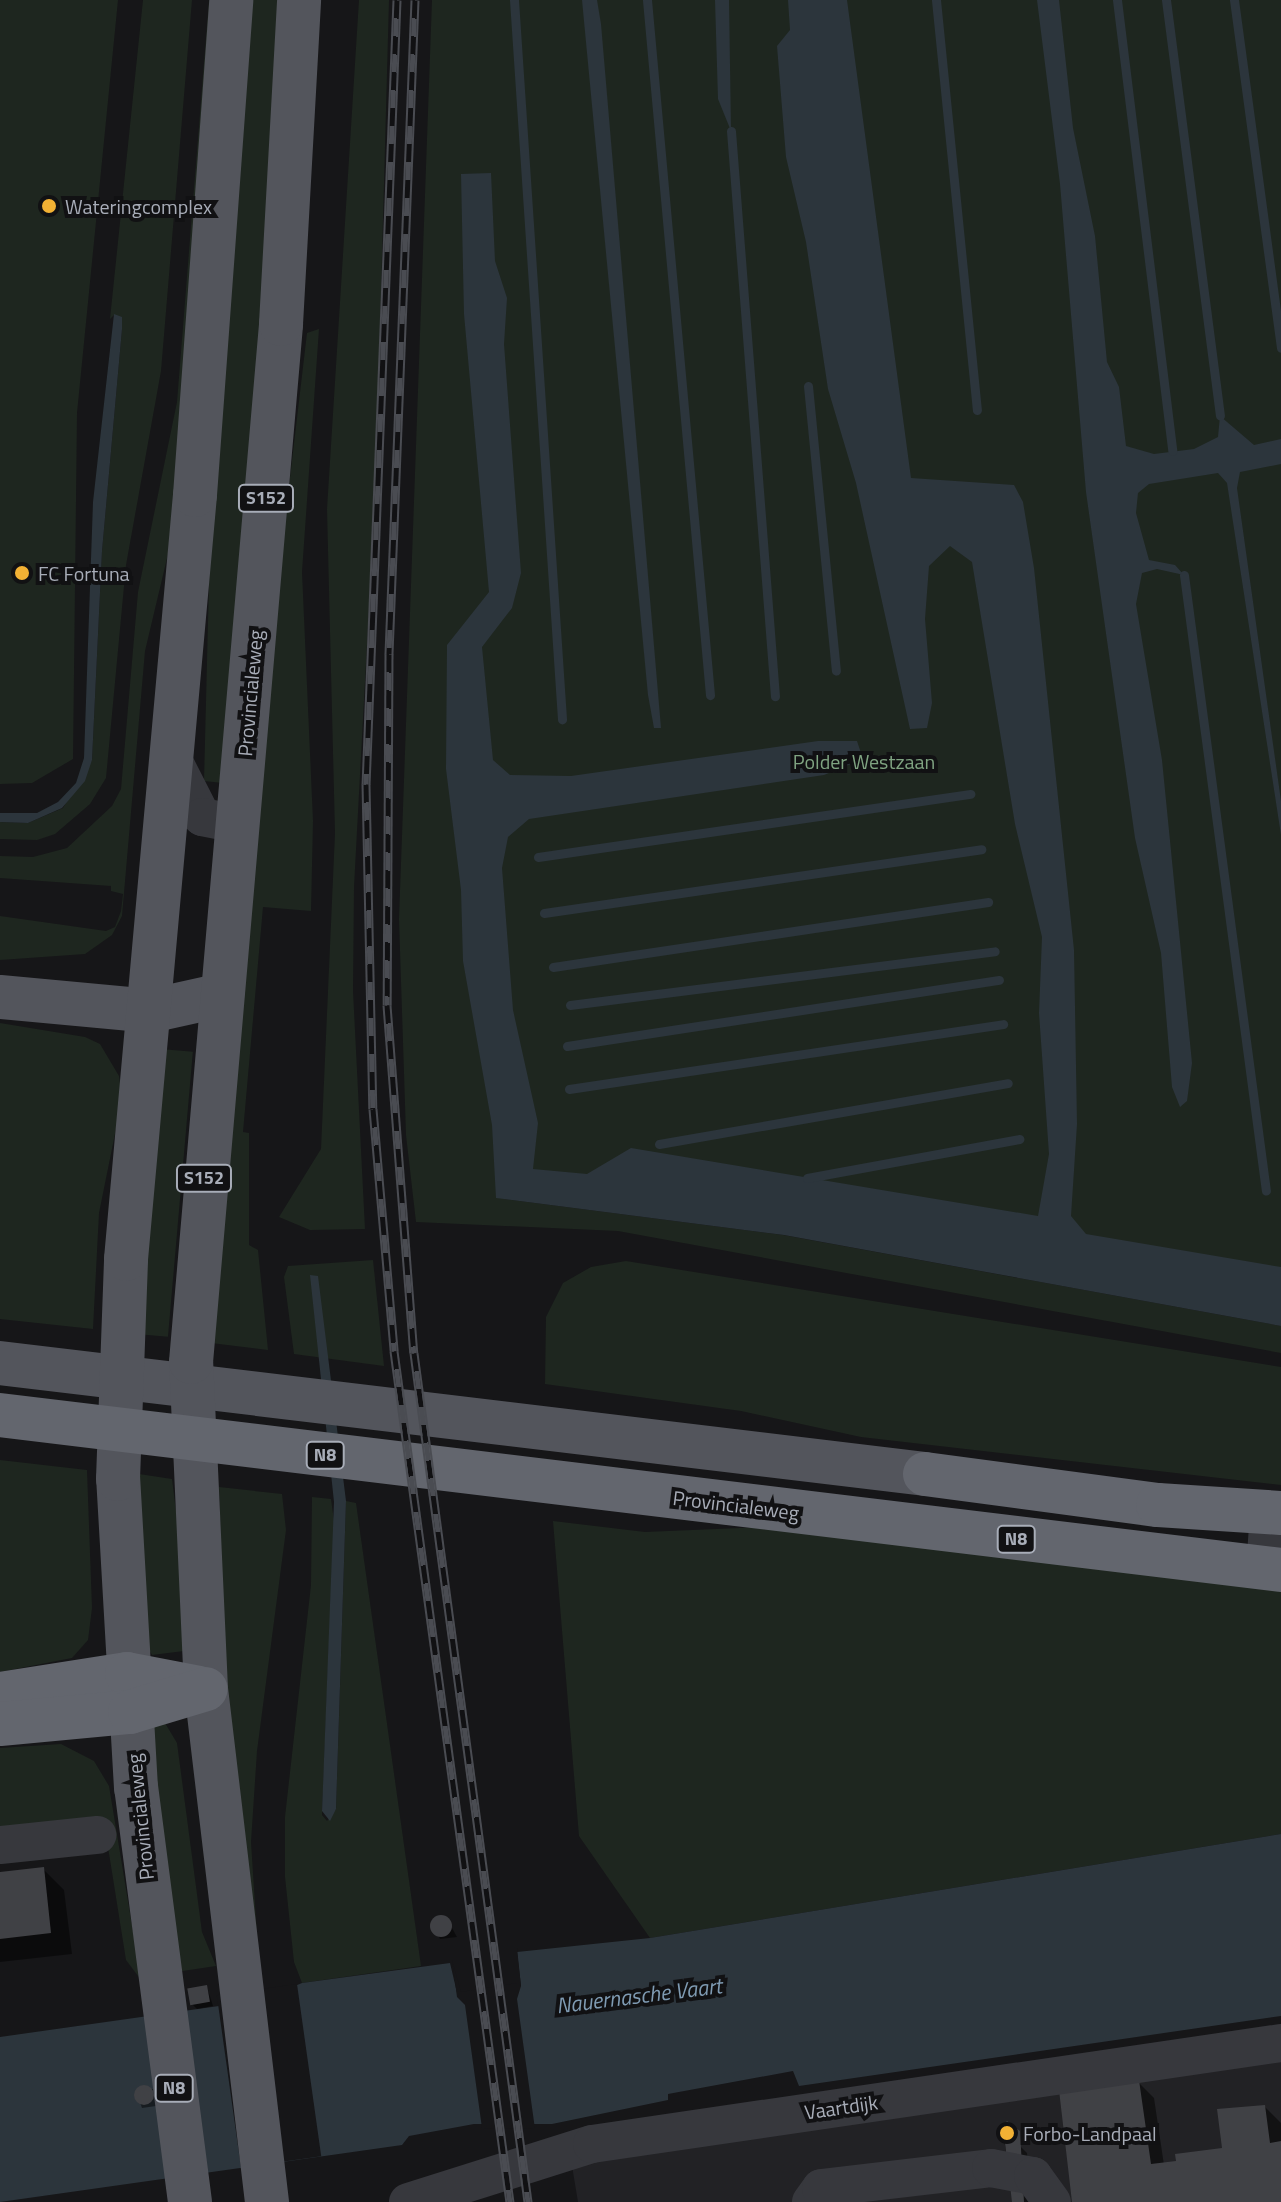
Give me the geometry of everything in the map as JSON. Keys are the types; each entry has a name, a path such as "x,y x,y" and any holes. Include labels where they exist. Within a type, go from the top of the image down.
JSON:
{"highway":[{"name":"Provincialeweg","path":"0,1415 1273,1570"},
{"path":"925,1474 1158,1505 1275,1513"},
{"path":"0,1694 206,1689"},
{"path":"0,1724 128,1693"}],"main road":[{"name":"Provincialeweg","path":"188,2188 162,2003 128,1693 118,1479 120,1382 231,0"},
{"name":"Provincialeweg","path":"265,2183 239,1992 206,1689 191,1362 281,324 299,0"},
{"path":"0,977 152,995"},
{"path":"0,997 222,995"},
{"path":"0,1363 925,1474"}],"street":[{"path":"172,758 202,817 239,824"},
{"path":"1273,1570 1275,1513"},
{"path":"0,1845 97,1835"},
{"name":"Vaartdijk","path":"408,2202 592,2144 1281,2043"},
{"path":"811,2202 821,2188 991,2168 1033,2176 1052,2202"}],"shaded area":[{"path":"1281,2055 1281,2202 578,2202 571,2160"}],"green space":[{"name":"Wateringcomplex","path":"0,0 118,0 77,413 73,759 32,783 0,784"},
{"path":"143,0 192,0 161,371 126,565 106,778 90,804 55,834 37,840 0,839 0,822 28,823 63,808 92,760 102,551 122,329 114,315 110,319"},
{"path":"209,0 223,0 168,554 145,651 122,916 112,935 85,954 0,960 0,916 106,931 115,927 121,911 123,894 111,891 111,886 0,878 0,856 33,857 67,848 112,806 121,789 138,592 177,402"},
{"path":"241,0 290,0 232,784 204,781 209,582"},
{"path":"359,0 389,0 376,476 354,887 353,991 365,1229 310,1230 279,1217 321,1149 335,833 327,509"},
{"name":"Polder Westzaan","path":"432,0 1281,0 1281,1312 870,1240 497,1198 783,1235 1281,1326 1281,1353 618,1231 416,1222 406,1135 399,919"},
{"path":"319,329 302,572 313,821 311,911 263,907 243,1132 249,1133 249,1245 258,1250 268,1350 211,1343 281,554 307,333"},
{"path":"0,1023 85,1037 100,1044 119,1076 122,1099 99,1213 93,1329 0,1319"},
{"path":"161,1049 193,1052 168,1337 136,1334"},
{"path":"373,1260 384,1366 294,1354 284,1277 288,1266"},
{"path":"626,1261 1281,1367 1281,1485 861,1437 741,1411 545,1384 546,1317 563,1283 591,1267"},
{"path":"0,1460 87,1470 92,1608 88,1640 72,1658 0,1672"},
{"path":"139,1474 172,1479 191,1633 184,1651 152,1655 145,1643"},
{"path":"219,1487 282,1494 286,1530 257,1751 251,1842 259,1966 228,1755"},
{"path":"312,1497 331,1499 334,1521 322,1815 327,1821 336,1809 346,1501 356,1503 421,1966 302,1983 294,1962 285,1877 285,1817 311,1585"},
{"path":"553,1521 645,1532 766,1527 1281,1587 1281,1834 650,1938 579,1836"},
{"path":"162,1718 177,1743 202,1932 216,1966 176,1972 147,1726"},
{"path":"61,1744 94,1761 109,1786 141,1980 126,1960 104,1822 0,1833 0,1748"}],"water":[{"path":"582,0 597,0 601,24 661,728 654,728 648,695"},
{"path":"715,0 729,0 731,131 718,99"},
{"path":"788,0 847,0 911,478 1014,485 1023,502 1034,568 1074,950 1077,1124 1071,1216 1086,1234 1281,1267 1281,1326 784,1235 496,1198 492,1125 463,961 461,890 446,769 447,645 489,592 464,314 461,174 491,173 495,261 507,298 504,344 521,573 512,608 482,647 493,760 510,775 571,776 818,741 857,741 863,759 824,775 529,819 508,837 502,868 513,1010 538,1123 533,1169 587,1174 631,1148 1038,1216 1049,1154 1039,1013 1042,937 1015,824 972,562 950,546 929,566 925,619 932,703 927,728 910,729 856,483 828,389 806,242 786,157 777,46 790,30"},
{"path":"1037,0 1059,0 1073,128 1095,236 1107,362 1119,387 1126,446 1154,454 1194,449 1218,437 1220,416 1254,445 1281,439 1281,464 1240,472 1237,488 1281,801 1281,835 1227,483 1218,473 1149,484 1138,493 1136,513 1149,560 1175,565 1184,575 1157,569 1142,573 1136,604 1162,760 1192,1063 1187,1101 1180,1107 1172,1087 1161,953 1135,838 1086,492 1060,184"},
{"path":"114,314 122,317 122,329 102,551 92,760 85,781 62,808 28,823 0,822 0,813 37,813 58,802 76,783 84,758 93,502"},
{"path":"310,1275 318,1276 346,1501 336,1809 330,1821 322,1811 334,1502"},
{"name":"Nauernasche Vaart","path":"1281,1834 1281,2016 799,2086 793,2071 668,2094 668,2100 552,2124 474,2124 409,2136 402,2145 0,2202 0,2037 261,2000 302,1983 450,1963 458,1997 521,1986 517,1952 650,1938"}],"pier":[{"path":"517,1948 521,1986 517,1999 535,2129 482,2128 465,2005 457,1997 452,1960 461,1992 517,1983"},
{"path":"297,1984 321,2156 241,2168 217,1995"}],"building":[{"path":"44,1867 51,1933 0,1939 0,1872"},
{"path":"441,1915 449,1918 452,1926 449,1934 441,1937 433,1934 430,1926 433,1918"},
{"path":"207,1985 210,2002 190,2005 187,1988"},
{"path":"1139,2080 1151,2164 1176,2161 1175,2154 1222,2148 1217,2109 1265,2105 1270,2143 1281,2141 1281,2202 1072,2202 1059,2090"},
{"path":"144,2085 151,2088 154,2095 151,2102 144,2105 137,2102 134,2095 137,2088"},
{"path":"1007,2121 1020,2131 1024,2202 1012,2202 1005,2143 997,2133"}],"waterway":[{"path":"514,0 562,719"},
{"path":"647,0 710,695"},
{"path":"936,0 977,410"},
{"path":"1117,0 1172,451"},
{"path":"1166,0 1220,416"},
{"path":"1234,0 1281,348"},
{"path":"731,131 775,696"},
{"path":"808,386 836,671"},
{"path":"1184,575 1266,1191"},
{"path":"538,857 970,794"},
{"path":"544,913 981,849"},
{"path":"553,967 988,902"},
{"path":"570,1005 995,951"},
{"path":"567,1046 999,980"},
{"path":"569,1089 1003,1024"},
{"path":"659,1144 1008,1083"},
{"path":"807,1178 1019,1139"}],"railway":[{"path":"397,0 366,784 373,1109 394,1351 510,2202"},
{"path":"415,0 389,654 387,1005 414,1353 528,2202"}],"place":[{"name":"Wateringcomplex","path":"49,206"},
{"name":"FC Fortuna","path":"22,573"},
{"name":"Forbo-Landpaal","path":"1007,2133"}]}
